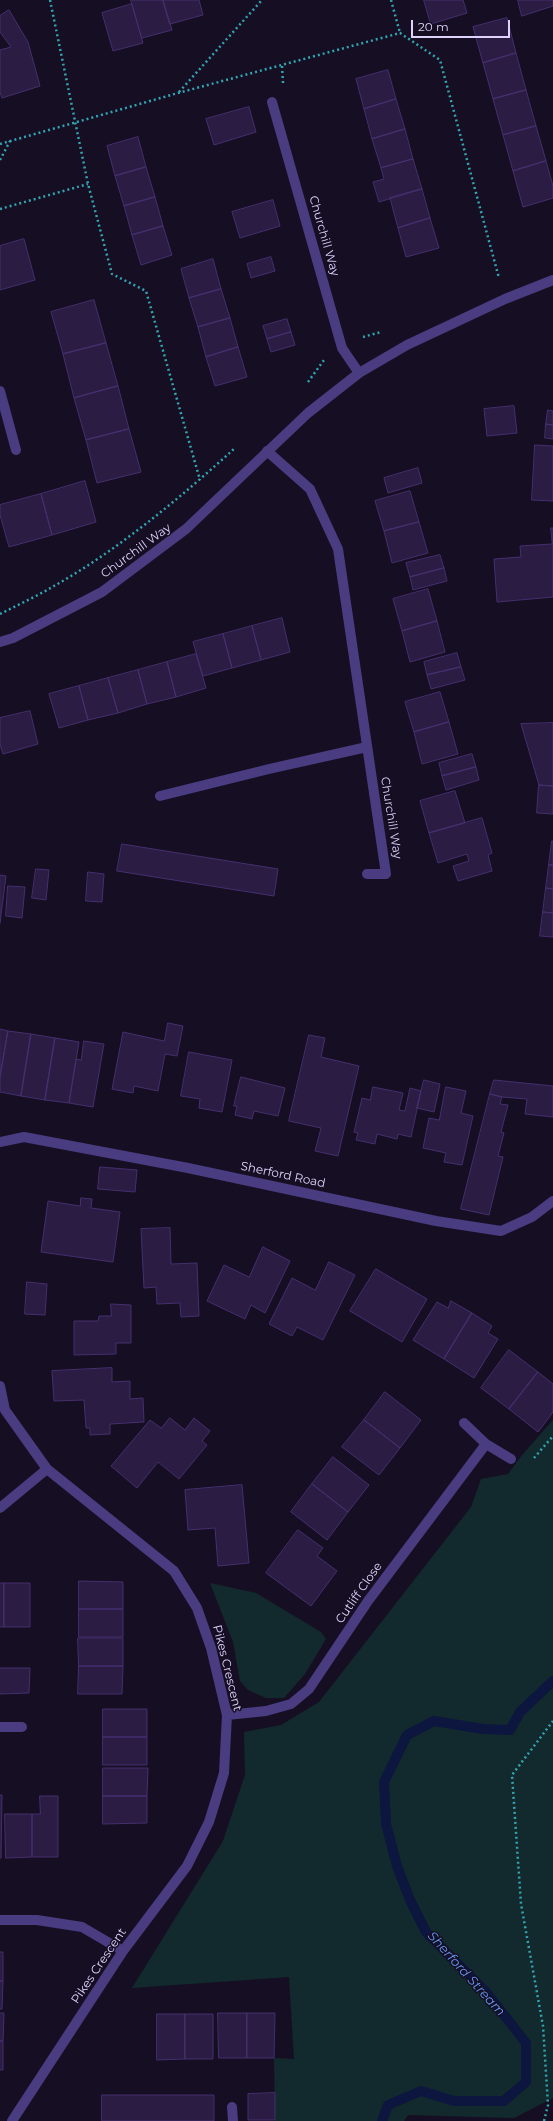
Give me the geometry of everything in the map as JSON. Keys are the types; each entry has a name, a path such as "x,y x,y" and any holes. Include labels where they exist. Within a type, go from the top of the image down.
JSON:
{"street":[{"name":"Churchill Way","path":"272,102 342,348 358,373"},
{"name":"Churchill Way","path":"0,642 13,638 102,592 186,529 308,413 358,373 407,345 505,299 553,280"},
{"path":"0,391 3,417 16,450"},
{"name":"Churchill Way","path":"267,451 310,489 338,549 386,874 367,874"},
{"path":"160,796 367,747"},
{"name":"Sherford Road","path":"0,1142 24,1137 188,1168 436,1221 501,1231 532,1217 553,1201"},
{"name":"Pikes Crescent","path":"0,1386 5,1410 47,1469 174,1571 197,1608 210,1648 227,1715 224,1773 208,1822 187,1866 123,1951 12,2121"},
{"path":"464,1423 486,1444 511,1459"},
{"name":"Cutliff Close","path":"227,1715 266,1711 291,1704 309,1689 368,1601 486,1444"},
{"path":"0,1508 47,1469"},
{"path":"0,1726 22,1727"},
{"path":"0,1920 37,1920 82,1927 123,1951"},
{"path":"232,2107 233,2121"}],"path":[{"path":"50,0 88,184 112,274 146,291 200,480"},
{"path":"256,0 257,5"},
{"path":"178,93 262,0"},
{"path":"392,0 400,33 440,60 505,299"},
{"path":"0,144 178,93 400,33"},
{"path":"0,160 10,140"},
{"path":"0,209 88,184"},
{"path":"544,2121 548,2105 543,2026 521,1904 512,1775 553,1721"}],"green space":[{"path":"553,1420 553,2098 514,2118 408,2115 404,2121 275,2121 274,2058 294,2059 289,1977 132,1988 223,1841 245,1775 244,1732 281,1725 319,1702 471,1507 481,1479 508,1474 522,1455"},
{"path":"210,1583 256,1593 321,1632 326,1639 305,1674 284,1698 266,1698 248,1690 240,1681 233,1642"}],"building":[{"path":"131,0 163,0 172,30 142,38"},
{"path":"163,0 199,0 203,15 170,24"},
{"path":"424,0 463,0 467,13 431,24"},
{"path":"518,0 553,0 553,6 522,16"},
{"path":"132,4 143,43 113,51 102,13"},
{"path":"9,10 28,42 40,86 2,98 0,92 0,50 11,47 0,32 0,16"},
{"path":"507,18 516,53 483,63 473,27"},
{"path":"516,53 526,90 493,99 483,63"},
{"path":"388,70 396,99 364,109 356,79"},
{"path":"526,90 536,126 503,135 493,99"},
{"path":"396,99 405,129 372,139 364,109"},
{"path":"249,107 256,132 214,145 206,119"},
{"path":"536,126 546,161 513,171 503,135"},
{"path":"405,129 413,159 381,168 372,139"},
{"path":"138,137 146,167 115,176 107,146"},
{"path":"413,159 422,189 379,202 373,182 384,179 381,168"},
{"path":"546,161 553,186 553,198 523,207 513,171"},
{"path":"146,167 155,197 124,206 115,176"},
{"path":"422,189 430,218 398,228 390,198"},
{"path":"155,197 163,226 132,235 124,206"},
{"path":"273,200 280,226 240,238 232,212"},
{"path":"430,218 439,248 406,257 398,228"},
{"path":"163,226 172,255 141,265 132,235"},
{"path":"24,239 35,280 0,290 0,246"},
{"path":"271,257 275,271 251,278 247,264"},
{"path":"213,259 221,289 189,298 181,269"},
{"path":"221,289 230,318 198,327 189,298"},
{"path":"94,300 106,343 63,354 51,312"},
{"path":"230,318 238,347 206,357 198,327"},
{"path":"287,319 291,332 267,339 263,326"},
{"path":"291,332 295,345 271,352 267,339"},
{"path":"106,343 118,386 74,398 63,354"},
{"path":"238,347 247,377 215,386 206,357"},
{"path":"118,386 129,429 86,440 74,398"},
{"path":"514,406 517,433 487,436 484,409"},
{"path":"548,410 553,411 553,425 546,424"},
{"path":"546,424 553,425 553,439 545,438"},
{"path":"129,429 141,472 97,483 86,440"},
{"path":"535,445 553,446 553,501 532,500"},
{"path":"418,468 422,483 388,493 384,478"},
{"path":"85,481 96,522 52,535 41,494"},
{"path":"410,491 419,522 384,531 375,501"},
{"path":"41,494 52,535 9,547 0,515 0,505"},
{"path":"419,522 428,553 392,563 384,531"},
{"path":"551,528 553,528 553,597 497,602 494,559 521,557 520,546 552,544"},
{"path":"440,555 444,568 410,577 406,563"},
{"path":"444,568 447,581 413,590 410,577"},
{"path":"428,589 437,621 402,631 393,599"},
{"path":"282,618 290,652 261,660 252,626"},
{"path":"437,621 445,652 410,662 402,631"},
{"path":"252,626 261,660 232,668 223,634"},
{"path":"223,634 232,668 203,676 193,642"},
{"path":"457,653 461,667 427,675 424,662"},
{"path":"196,654 206,688 176,697 167,662"},
{"path":"167,662 176,697 147,704 138,670"},
{"path":"461,667 465,680 431,689 427,675"},
{"path":"138,670 147,704 118,713 108,678"},
{"path":"108,678 118,713 88,720 79,686"},
{"path":"79,686 88,720 59,728 49,694"},
{"path":"440,692 449,722 414,732 405,702"},
{"path":"30,711 38,744 3,754 0,744 0,718"},
{"path":"449,722 458,754 422,764 414,732"},
{"path":"553,723 553,786 539,785 521,724"},
{"path":"472,754 476,767 442,776 439,763"},
{"path":"476,767 479,780 446,790 442,776"},
{"path":"539,785 553,786 553,814 537,813"},
{"path":"455,791 465,823 429,833 420,801"},
{"path":"482,818 492,853 488,855 492,871 458,881 453,866 469,861 467,854 438,863 429,833"},
{"path":"552,841 553,865 549,865"},
{"path":"122,844 278,869 274,896 117,871"},
{"path":"549,865 553,865 553,889 546,888"},
{"path":"36,869 49,870 46,900 32,898"},
{"path":"88,872 104,874 102,902 86,901"},
{"path":"0,875 6,876 0,923"},
{"path":"8,886 25,887 22,918 6,916"},
{"path":"546,888 553,889 553,913 543,912"},
{"path":"543,912 553,913 553,937 540,936"},
{"path":"168,1023 183,1026 177,1056 165,1054 158,1091 134,1086 133,1093 112,1089 123,1032 164,1041"},
{"path":"0,1029 8,1031 0,1077"},
{"path":"8,1031 31,1034 21,1096 0,1092 0,1077"},
{"path":"31,1034 55,1038 45,1100 21,1096"},
{"path":"309,1035 325,1038 321,1057 359,1066 338,1156 315,1151 321,1128 289,1121"},
{"path":"55,1038 79,1042 69,1103 45,1100"},
{"path":"84,1041 104,1044 93,1107 69,1103 76,1059 81,1060"},
{"path":"189,1052 232,1060 222,1112 199,1108 200,1099 181,1096"},
{"path":"241,1077 285,1088 278,1116 254,1111 252,1119 235,1115 237,1106 234,1106"},
{"path":"424,1080 440,1084 434,1112 417,1108"},
{"path":"494,1080 553,1086 553,1117 525,1114 527,1099 502,1097 490,1094"},
{"path":"373,1087 403,1093 399,1110 405,1111 410,1088 421,1091 411,1137 398,1134 397,1139 377,1134 375,1144 356,1140 358,1133 354,1132 362,1098 370,1100"},
{"path":"446,1087 466,1091 461,1113 473,1116 462,1165 444,1162 446,1153 423,1148 429,1118 439,1120"},
{"path":"490,1094 502,1097 500,1104 508,1105 501,1132 504,1133 498,1156 503,1157 489,1215 461,1209"},
{"path":"100,1167 137,1170 135,1192 98,1189"},
{"path":"81,1198 92,1199 91,1208 120,1212 113,1262 41,1252 48,1201 80,1206"},
{"path":"170,1228 171,1264 197,1263 199,1316 181,1317 180,1303 157,1304 156,1287 144,1288 141,1229"},
{"path":"263,1247 290,1261 265,1313 251,1305 245,1319 207,1301 224,1265 249,1277"},
{"path":"329,1262 355,1275 323,1340 297,1327 292,1336 269,1324 292,1278 315,1290"},
{"path":"376,1269 427,1299 402,1342 350,1311"},
{"path":"27,1282 47,1284 45,1315 25,1314"},
{"path":"451,1301 472,1313 444,1359 413,1340 437,1302 448,1308"},
{"path":"111,1304 131,1305 131,1343 116,1343 116,1354 74,1355 74,1321 98,1321 99,1316 111,1316"},
{"path":"472,1313 492,1326 488,1333 498,1339 474,1378 444,1359"},
{"path":"509,1350 538,1372 509,1409 481,1388"},
{"path":"112,1368 112,1382 130,1381 130,1399 143,1398 144,1422 110,1424 110,1434 90,1435 90,1428 86,1428 84,1400 54,1401 52,1371"},
{"path":"538,1372 553,1384 553,1412 538,1432 509,1409"},
{"path":"385,1392 421,1420 400,1448 364,1420"},
{"path":"170,1418 185,1430 194,1418 210,1431 202,1441 207,1445 179,1479 158,1462 137,1488 111,1466 150,1420 161,1428"},
{"path":"364,1420 400,1448 379,1475 342,1447"},
{"path":"333,1457 369,1485 348,1512 312,1484"},
{"path":"312,1484 348,1512 327,1540 291,1512"},
{"path":"242,1485 249,1563 218,1566 215,1528 188,1530 185,1490"},
{"path":"298,1530 323,1548 317,1556 337,1571 311,1606 266,1573"},
{"path":"79,1581 123,1582 123,1609 79,1609"},
{"path":"0,1583 4,1583 4,1627 0,1627"},
{"path":"4,1583 30,1583 30,1627 4,1627"},
{"path":"79,1609 123,1609 123,1637 79,1637"},
{"path":"78,1638 123,1638 123,1666 79,1666"},
{"path":"79,1666 123,1666 122,1694 78,1694"},
{"path":"0,1668 30,1668 29,1693 0,1694"},
{"path":"103,1709 147,1709 147,1737 103,1737"},
{"path":"103,1737 147,1737 147,1765 103,1765"},
{"path":"103,1768 148,1768 147,1796 103,1796"},
{"path":"0,1795 2,1795 1,1858 0,1858"},
{"path":"40,1796 58,1796 58,1857 32,1857 32,1814 40,1814"},
{"path":"103,1796 147,1796 147,1823 103,1824"},
{"path":"5,1814 32,1814 32,1857 6,1858"},
{"path":"0,1952 3,1952 3,1981 0,1981"},
{"path":"0,1981 3,1981 2,2009 0,2009"},
{"path":"0,2013 4,2013 3,2041 0,2041"},
{"path":"218,2013 247,2013 247,2058 219,2058"},
{"path":"247,2013 275,2013 274,2058 247,2058"},
{"path":"157,2014 185,2014 185,2059 157,2060"},
{"path":"185,2014 213,2014 213,2059 185,2059"},
{"path":"0,2041 3,2041 3,2070 0,2070"},
{"path":"275,2093 275,2120 248,2120 248,2094"},
{"path":"102,2095 214,2095 214,2121 102,2121"}],"waterway":[{"name":"Sherford Stream","path":"382,2121 388,2105 421,2091 454,2101 504,2101 526,2082 526,2043 486,1992 426,1932 410,1900 397,1866 386,1824 384,1782 407,1735 434,1721 483,1729 510,1730 520,1712 553,1681"}]}
